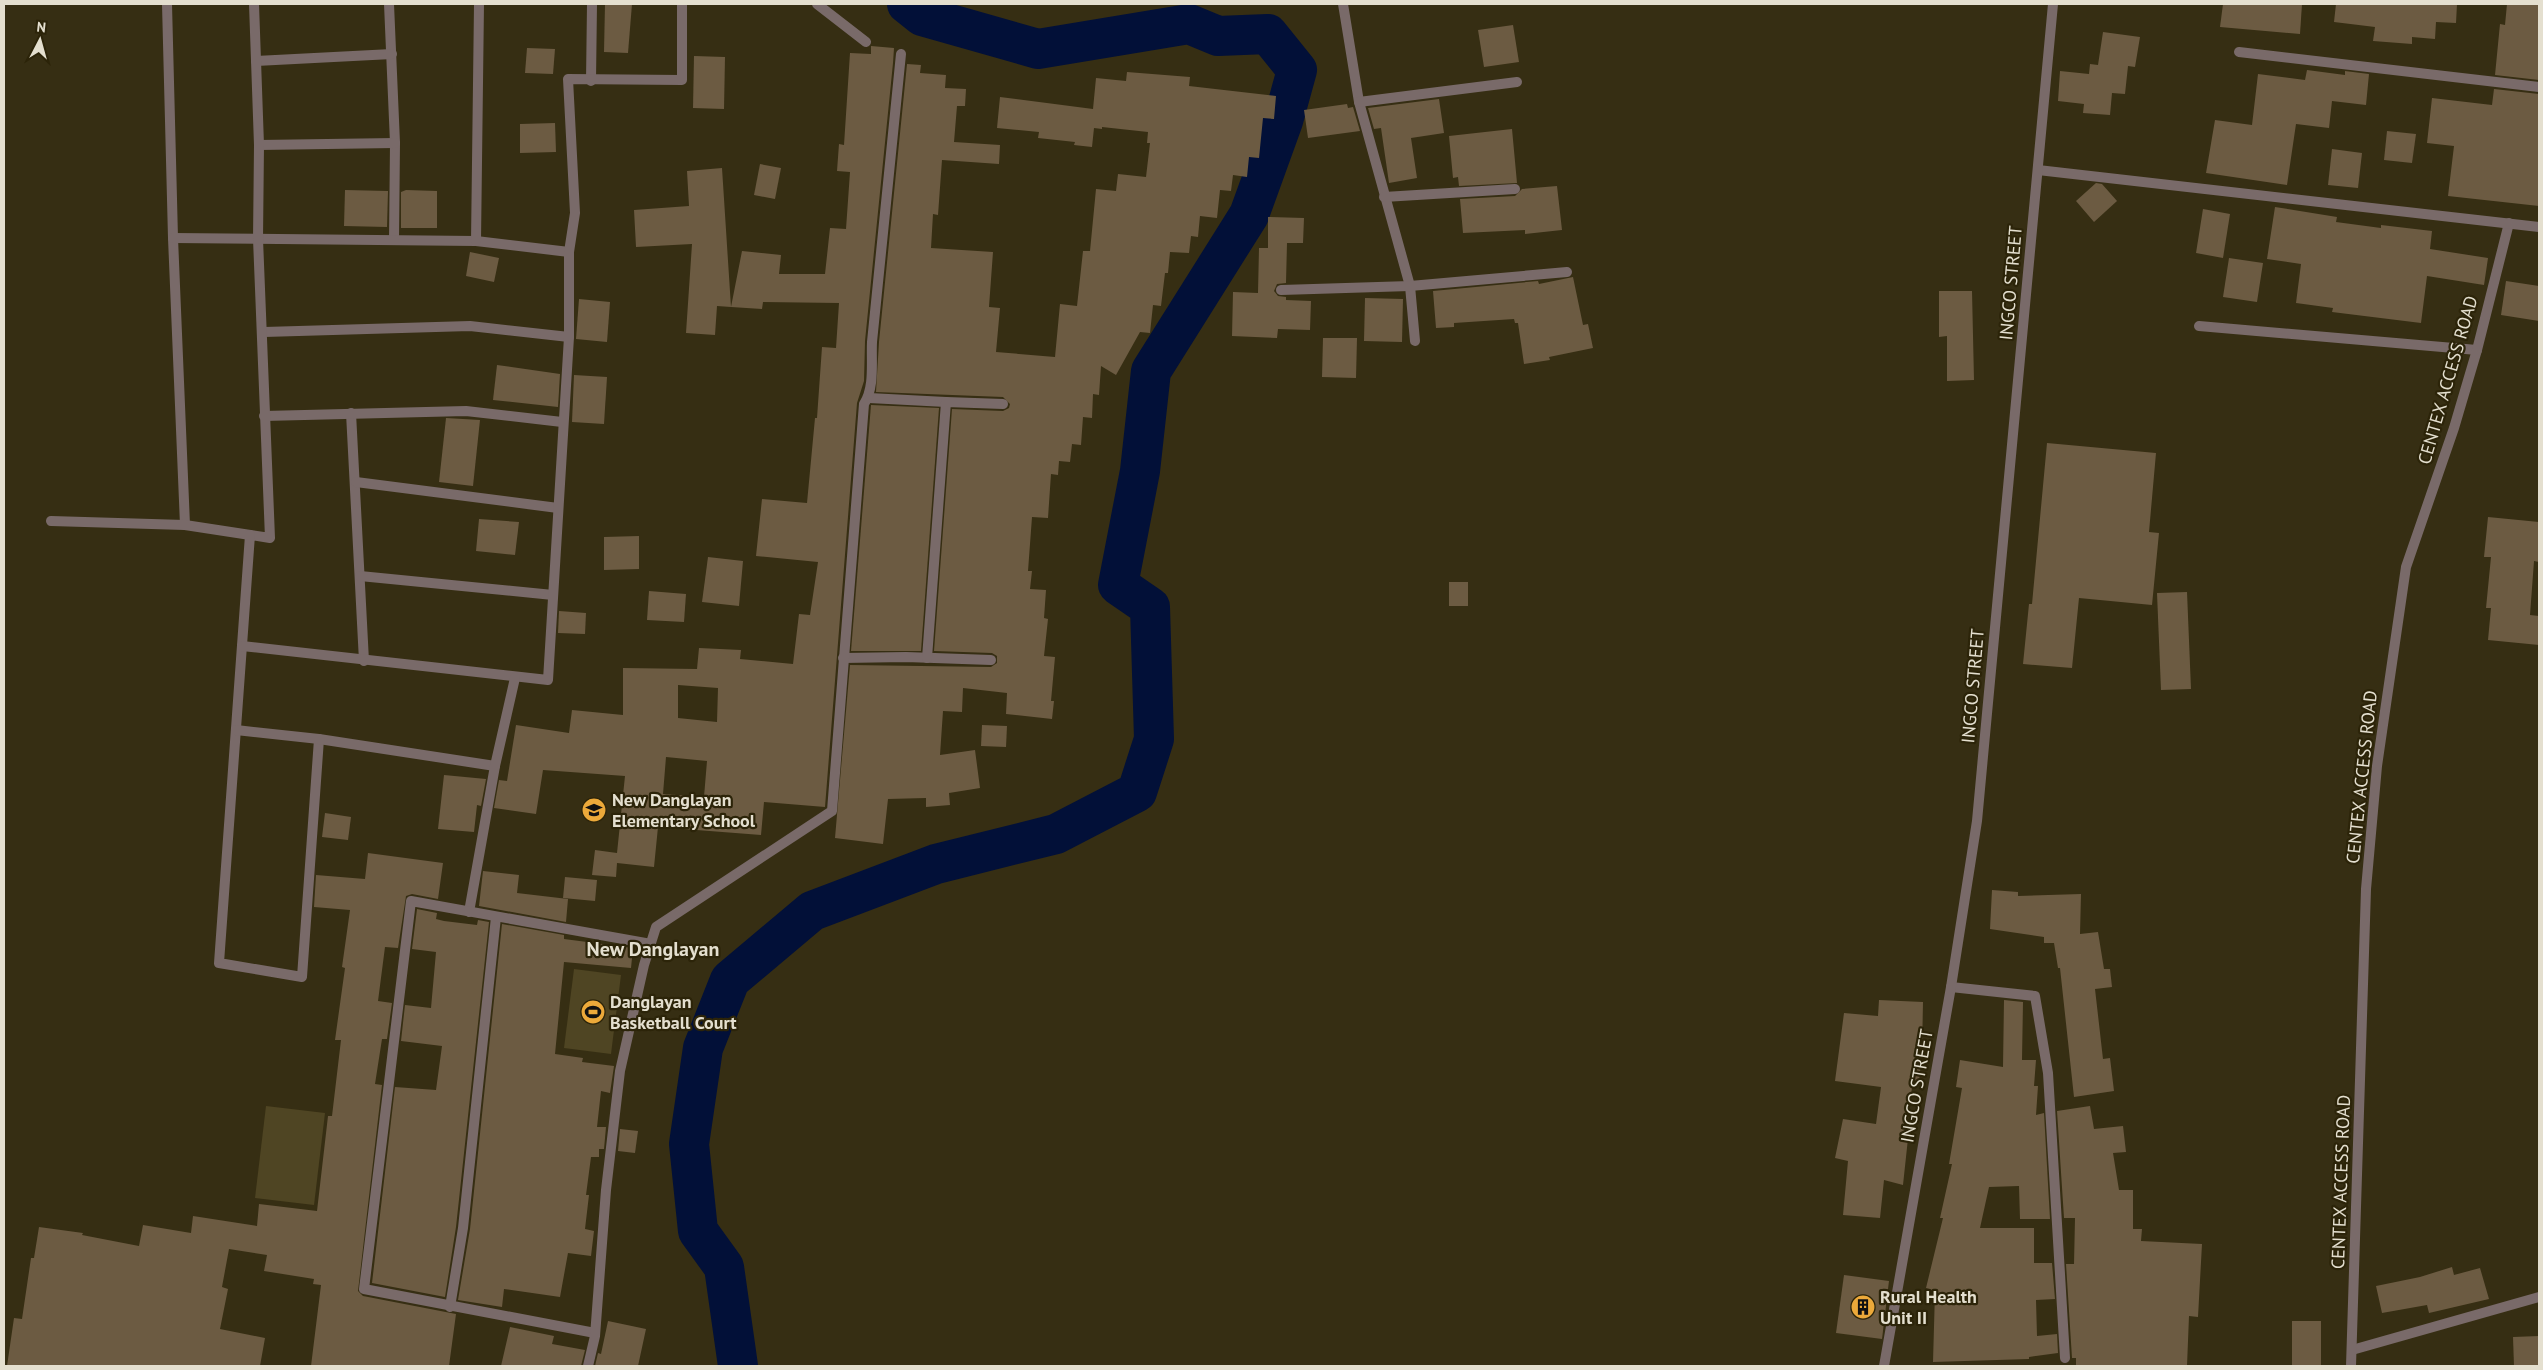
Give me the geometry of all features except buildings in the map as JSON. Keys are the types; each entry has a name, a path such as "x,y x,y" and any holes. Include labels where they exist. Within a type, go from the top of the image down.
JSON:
{"street":[{"path":"167,4 173,238 185,525"},
{"path":"51,520 185,525 270,538 264,416 264,332 258,239 258,146 254,4"},
{"path":"390,4 395,143 394,240"},
{"path":"476,241 480,4"},
{"path":"591,81 592,4"},
{"path":"242,646 516,678 548,680 562,422 569,336 569,252 575,213 568,79 591,81 682,80 682,4"},
{"path":"817,4 866,42"},
{"path":"1343,4 1359,102 1410,286 1415,341"},
{"name":"INGCO STREET","path":"1884,1366 1951,987 1977,821 2053,4"},
{"path":"2239,52 2539,87"},
{"path":"256,61 392,54"},
{"path":"588,1366 595,1333 606,1190 620,1071 656,927 832,811 864,404 869,398 872,342 901,54"},
{"path":"1359,102 1517,82"},
{"path":"258,146 395,143"},
{"path":"2038,170 2539,227"},
{"path":"1384,197 1516,189"},
{"name":"CENTEX ACCESS ROAD","path":"2351,1366 2366,889 2377,766 2406,567 2454,428 2477,350 2509,223"},
{"path":"173,238 476,241 569,252"},
{"path":"1280,290 1410,286 1567,272"},
{"path":"264,332 470,326 569,336"},
{"path":"2199,326 2477,350"},
{"path":"869,398 1003,404"},
{"path":"927,658 946,402"},
{"path":"264,416 466,411 562,422"},
{"path":"351,413 364,661"},
{"path":"356,482 558,508"},
{"path":"250,535 219,963 302,977 319,739"},
{"path":"360,576 553,595"},
{"path":"844,658 991,660"},
{"path":"469,912 495,766 516,678"},
{"path":"236,730 319,739 495,766"},
{"path":"595,1333 450,1307 364,1289 411,901 651,944"},
{"path":"450,1307 463,1228 496,917"},
{"path":"1951,987 2035,996 2048,1073 2065,1358"},
{"path":"2352,1350 2539,1297"}],"shaded area":[{"name":"Danglayan Basketball Court","path":"574,969 621,975 611,1054 564,1048"},
{"path":"266,1106 325,1113 314,1205 255,1198"}],"waterway":[{"path":"738,1366 724,1267 698,1231 689,1144 703,1048 730,980 812,911 936,864 1056,834 1137,792 1154,739 1150,607 1118,585 1140,471 1151,371 1249,215 1283,121 1297,70 1268,34 1218,36 1189,24 1038,49 922,16 907,4"}],"place":[{"name":"New Danglayan Elementary School","path":"594,810"},
{"name":"Danglayan Basketball Court","path":"593,1012"},
{"name":"Rural Health Unit II","path":"1863,1307"}],"district":[{"name":"New Danglayan","path":"653,949"}]}
